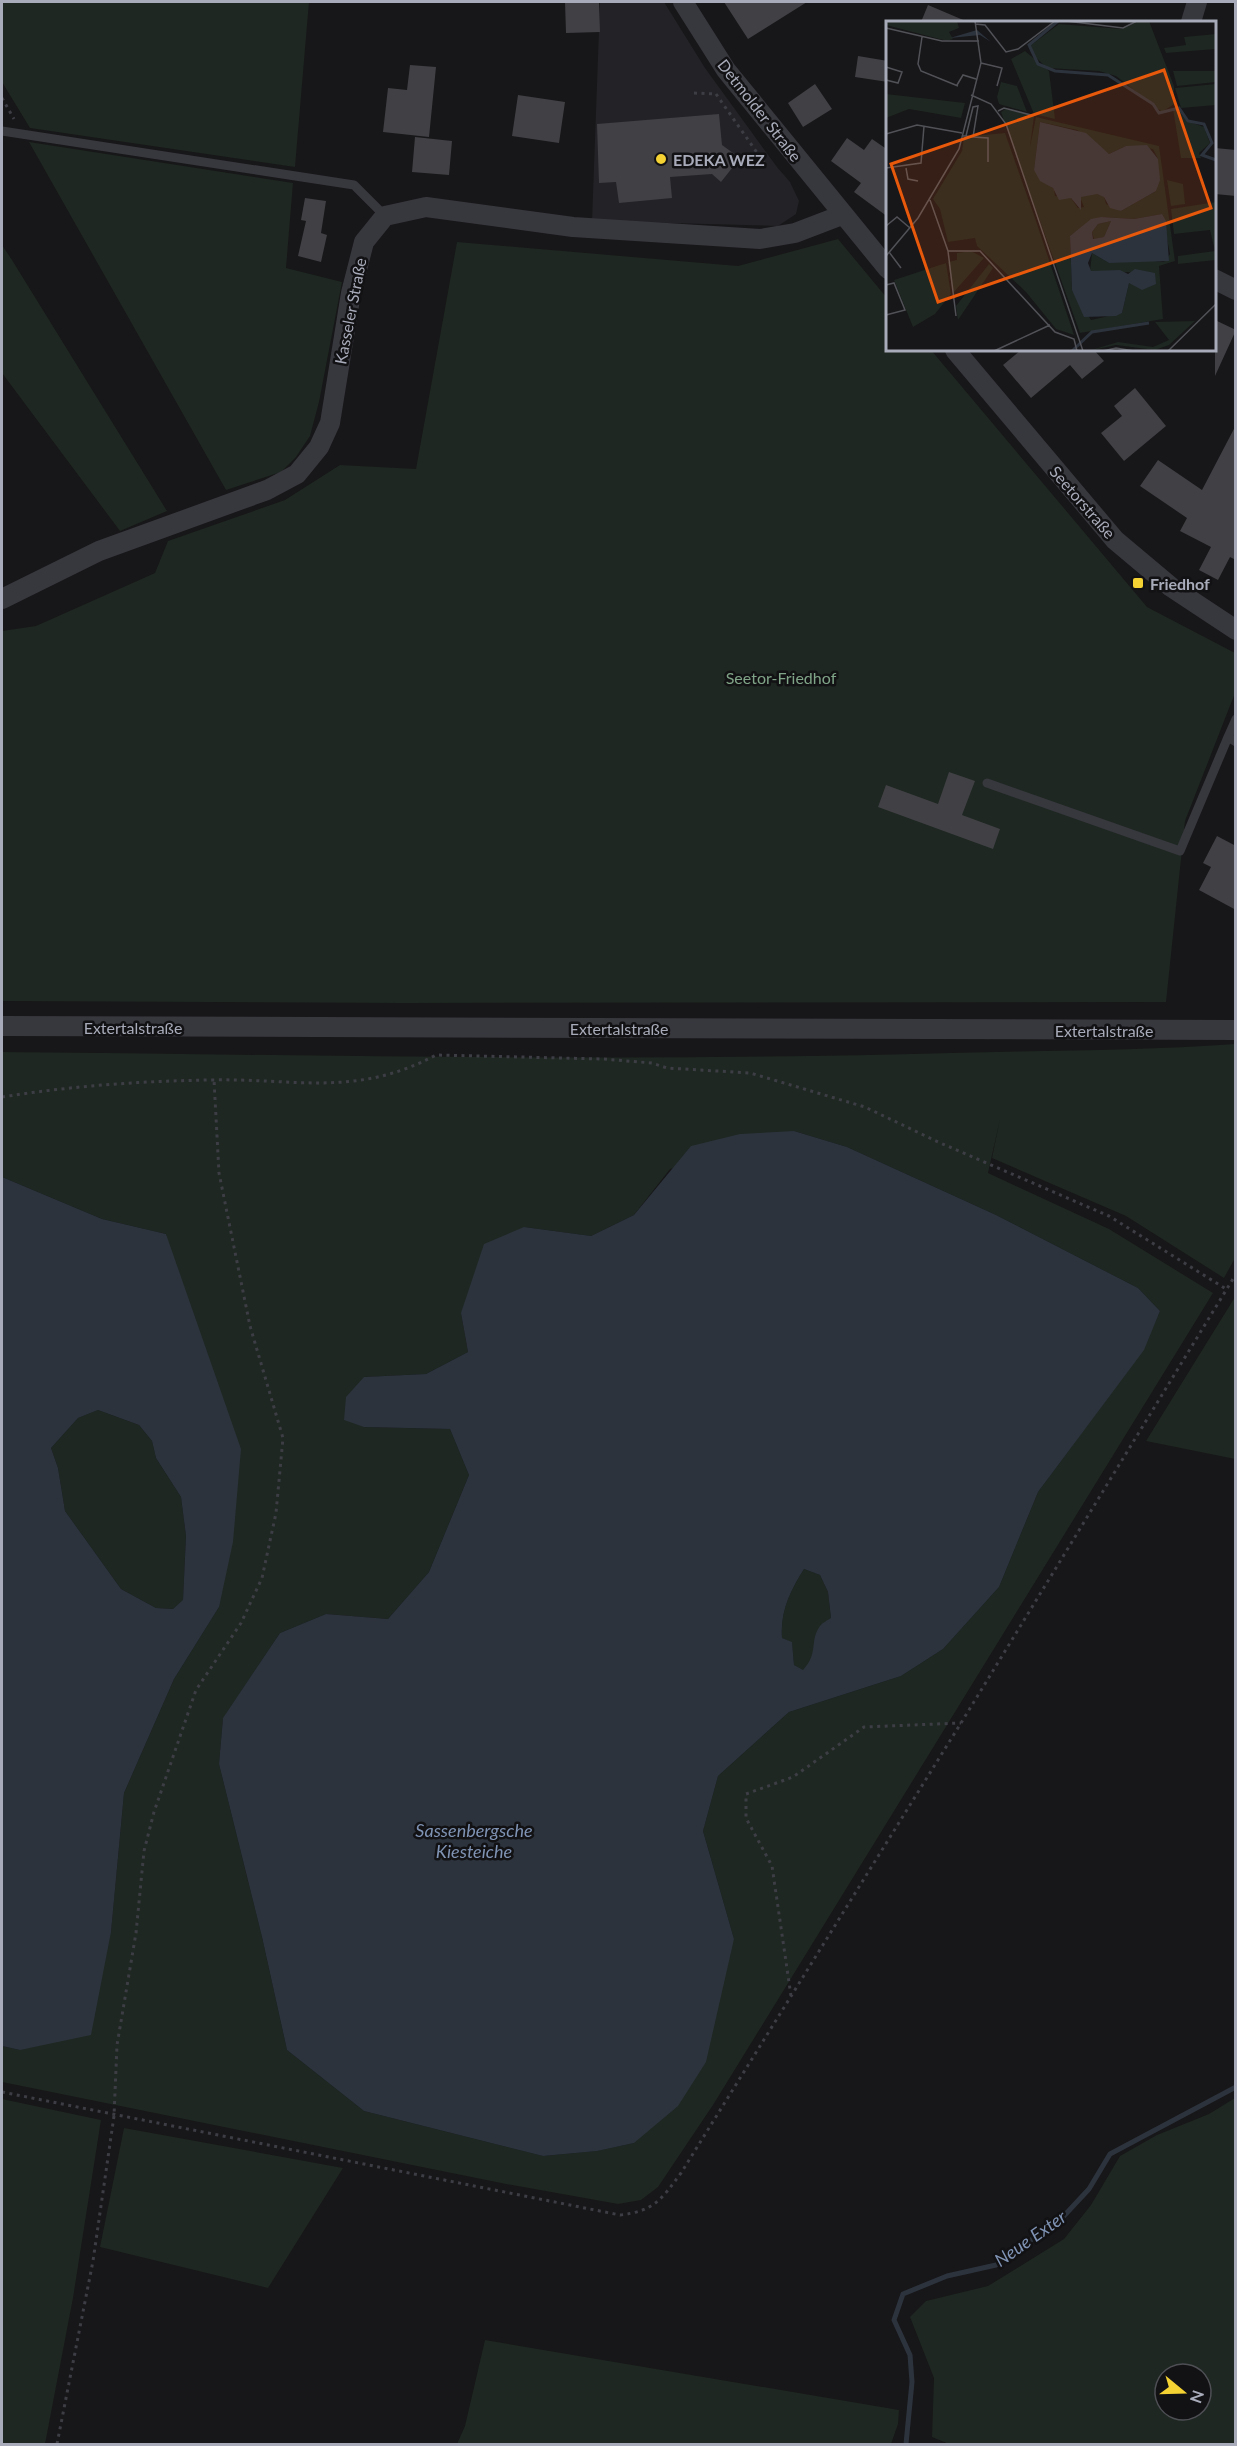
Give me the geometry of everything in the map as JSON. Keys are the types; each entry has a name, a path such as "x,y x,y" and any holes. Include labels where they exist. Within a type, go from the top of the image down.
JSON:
{"street":[{"name":"Detmolder Straße","path":"683,2 726,70 842,215"},
{"path":"1191,21 1197,2"},
{"path":"385,216 426,207 573,227 760,239 795,233 842,215 886,266"},
{"name":"Kasseler Straße","path":"2,599 99,551 267,490 297,474 319,447 330,423 351,293 364,242 385,216"},
{"path":"1216,280 1236,290"},
{"name":"Seetorstraße","path":"956,351 1115,540 1171,587 1236,630"},
{"name":"Extertalstraße","path":"2,1026 1236,1030"}],"lane":[{"path":"2,130 354,185 385,216"},
{"path":"987,783 1180,851 1232,740 1236,719"}],"path":[{"path":"716,94 765,164"},
{"path":"2,98 23,134"},
{"path":"2,1097 123,1083 214,1080 344,1084 387,1076 436,1055 603,1059 652,1063 667,1068 750,1073 865,1107 938,1142 1109,1216 1226,1289"},
{"path":"57,2445 93,2261 114,2116 117,2046 136,1933 144,1851 154,1812 196,1690 242,1623 262,1578 276,1513 283,1438 250,1326 219,1173 214,1080"},
{"path":"2,2092 620,2215 641,2212 661,2199 681,2173 791,1997 1236,1274"},
{"path":"791,1997 772,1866 746,1818 746,1794 793,1777 864,1727 961,1723"}],"shaded area":[{"path":"600,2 664,2 705,68 790,182 799,201 796,214 778,226 592,221"}],"green space":[{"path":"2,2 309,2 295,167 30,128 2,82"},
{"path":"29,142 293,183 286,268 342,282 319,402 310,436 296,457 281,472 226,490"},
{"name":"Seetor-Friedhof","path":"838,239 886,297 886,351 932,351 1147,607 1235,653 1235,693 1185,821 1166,1002 2,1001 2,631 36,626 155,573 168,541 285,500 340,465 416,469 457,242 738,266"},
{"path":"2,245 167,511 120,531 2,373"},
{"path":"1235,1044 1235,1258 1224,1278 1126,1216 992,1158 1000,1119 988,1173 1109,1229 1213,1293 713,2105 658,2187 641,2200 618,2204 506,2184 2,2082 2,2046 20,2050 111,1932 124,1793 174,1679 219,1607 166,1234 102,1219 2,1177 2,1052 713,1057","holes":["794,1131 847,1147 996,1215 1138,1288 1160,1311 1143,1350 1038,1492 999,1587 943,1649 901,1676 789,1712 718,1776 703,1831 734,1939 634,2143 596,2151 543,2156 364,2111 287,2050 262,1937 219,1764 223,1719 280,1633 326,1614 388,1619 429,1572 469,1475 450,1429 364,1427 364,1377 426,1374 468,1352 461,1313 524,1227 591,1236 634,1215 670,1169"]},
{"path":"1235,1297 1235,1459 1146,1441"},
{"path":"98,1410 139,1425 152,1441 156,1458 181,1497 186,1536 183,1601 173,1609 156,1608 121,1589 65,1511 58,1468 51,1448 78,1418"},
{"path":"804,1569 820,1575 828,1592 831,1618 815,1641 812,1660 803,1671 794,1665 792,1643 782,1638 782,1628 787,1602"},
{"path":"1235,2098 1235,2444 949,2444 932,2437 934,2378 910,2317 926,2301 988,2286 1064,2239 1091,2205 1120,2156 1157,2135 1209,2114"},
{"path":"2,2099 101,2120 73,2298 45,2444 2,2444"},
{"path":"124,2128 343,2168 268,2288 100,2247"},
{"path":"485,2340 899,2410 898,2424 891,2444 457,2444 465,2426"}],"water":[{"name":"Sassenbergsche Kiesteiche","path":"794,1131 847,1147 996,1215 1138,1288 1160,1311 1144,1350 1038,1492 999,1587 943,1649 901,1676 789,1712 718,1776 703,1831 734,1939 706,2062 678,2106 634,2143 597,2151 543,2156 364,2111 287,2050 262,1937 219,1764 223,1718 280,1633 326,1614 388,1619 429,1572 469,1475 450,1429 364,1427 344,1420 346,1397 364,1377 426,1374 468,1352 461,1313 484,1244 524,1227 591,1236 634,1215 691,1146 740,1134","holes":["804,1569 820,1575 828,1592 831,1618 821,1625 817,1632 813,1653 803,1670 794,1665 792,1642 782,1638 784,1611 794,1585"]},
{"path":"2,1177 102,1219 166,1234 241,1449 233,1542 219,1607 174,1679 124,1793 111,1932 91,2035 20,2050 2,2046","holes":["98,1410 139,1425 152,1441 156,1458 181,1497 186,1536 183,1600 173,1609 156,1608 121,1589 65,1511 58,1468 51,1448 78,1418"]}],"building":[{"path":"565,2 599,2 600,32 566,33"},
{"path":"724,2 807,2 748,39"},
{"path":"928,5 966,21 921,21"},
{"path":"858,56 886,61 886,82 855,77"},
{"path":"410,65 436,67 429,137 383,132 388,88 407,90"},
{"path":"815,84 832,109 803,127 788,103"},
{"path":"518,95 565,102 559,143 512,136"},
{"name":"EDEKA WEZ","path":"719,114 722,145 740,158 721,182 712,174 670,177 672,198 619,203 616,182 599,183 597,124"},
{"path":"415,137 452,141 449,175 412,172"},
{"path":"847,138 864,150 872,139 886,149 886,216 854,192 861,183 831,161"},
{"path":"1216,148 1236,150 1236,196 1216,194"},
{"path":"305,198 326,201 321,233 327,235 321,262 298,256 306,221 301,220"},
{"path":"1216,320 1236,330 1215,376 1216,351"},
{"path":"1020,351 1095,351 1104,361 1082,379 1070,365 1031,398 1003,365"},
{"path":"1135,388 1166,426 1124,461 1101,433 1122,416 1114,406"},
{"path":"1236,425 1236,560 1230,557 1218,580 1199,570 1211,547 1180,531 1187,518 1140,486 1158,460 1202,490"},
{"path":"949,772 975,781 962,815 1000,829 993,849 878,807 886,785 938,804"},
{"path":"1217,836 1236,846 1236,910 1199,890 1211,867 1203,863"}],"waterway":[{"name":"Neue Exter","path":"906,2444 912,2382 910,2355 894,2320 903,2294 947,2276 996,2265 1062,2218 1089,2189 1110,2154 1236,2087"}],"place":[{"name":"EDEKA WEZ","path":"661,159"},
{"name":"Friedhof","path":"1138,583"}]}
